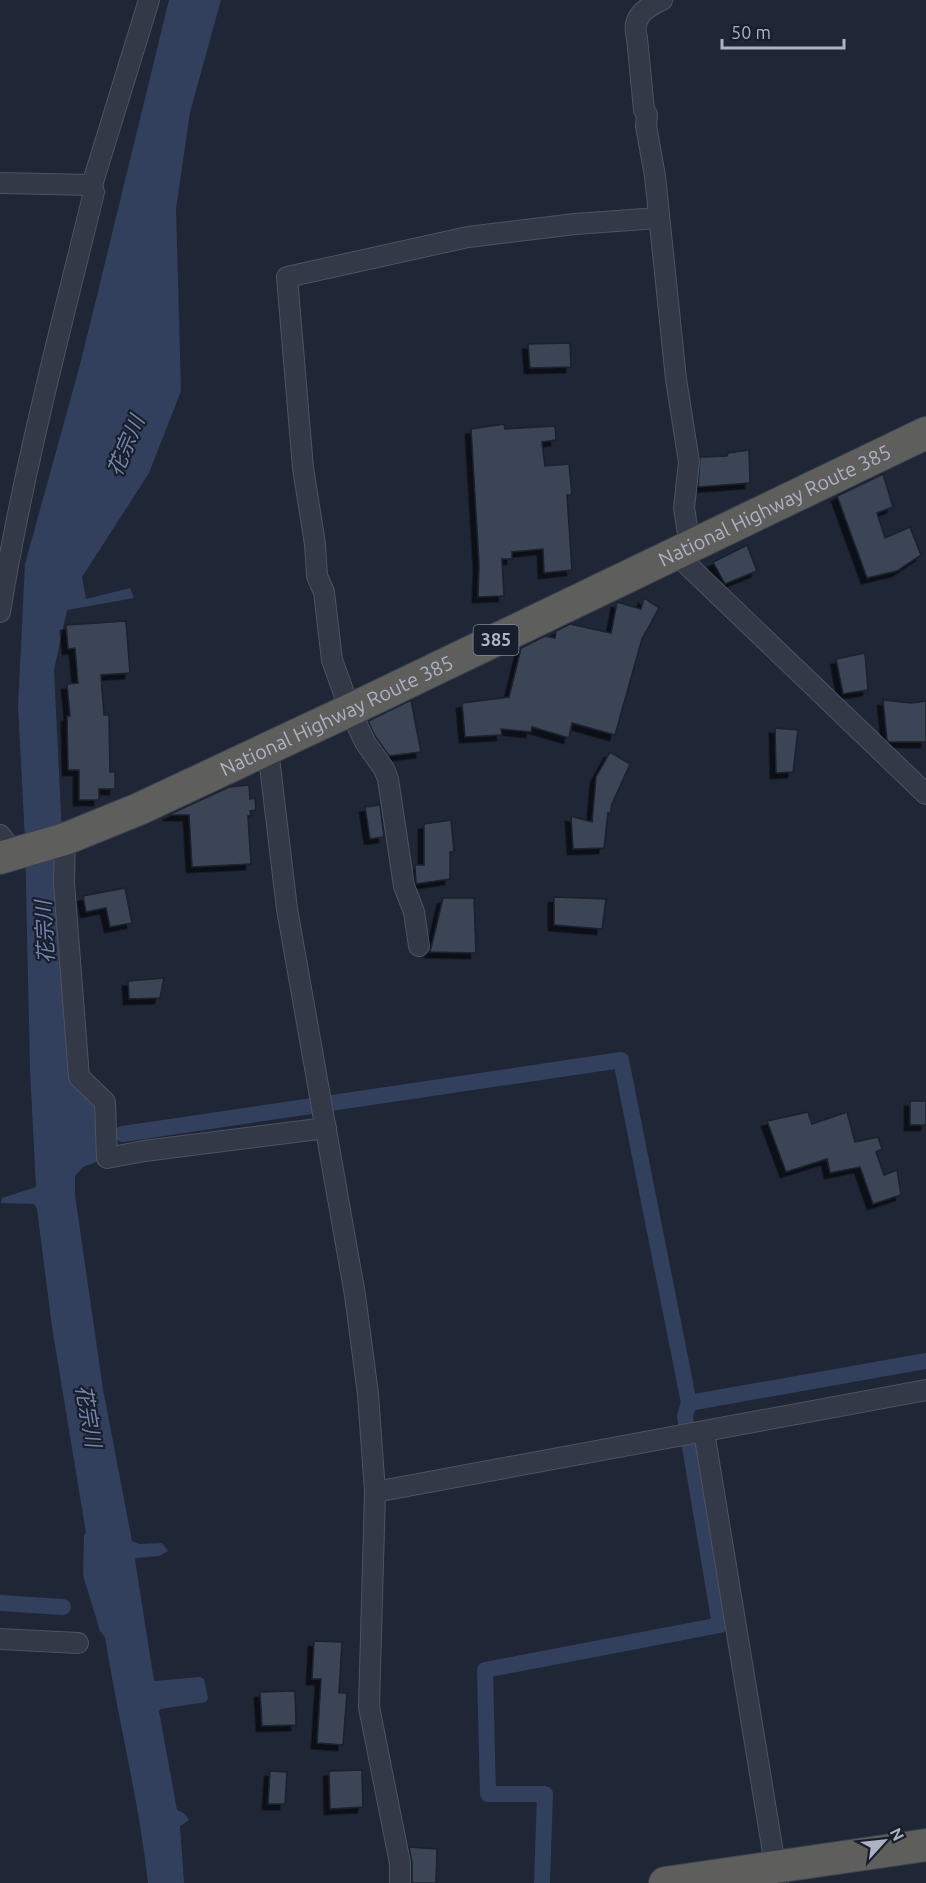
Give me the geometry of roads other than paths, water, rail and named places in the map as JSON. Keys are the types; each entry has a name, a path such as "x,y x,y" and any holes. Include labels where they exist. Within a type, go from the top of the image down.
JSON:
{"highway":[{"name":"National Highway Route 385","path":"9,849 64,839 139,809 926,433"},
{"path":"665,1883 776,1876 926,1845"}],"street":[{"path":"0,612 44,395 94,192 92,185 149,0"},
{"path":"662,0 645,8 639,15 634,29 637,38 644,110 647,115 646,126 655,176 675,379 689,462 682,550 926,794"},
{"path":"0,183 92,185"},
{"path":"419,946 414,912 404,886 388,778 350,710 332,660 324,592 317,576 315,544 303,468 287,277 468,237 575,224 658,218"},
{"path":"268,749 287,909 357,1306 368,1395 375,1492 369,1707 400,1863 400,1883"},
{"path":"64,839 64,883 79,1077 105,1102 107,1158 326,1124"},
{"path":"375,1492 926,1390"},
{"path":"704,1432 776,1876"},
{"path":"0,1639 78,1642"}],"water":[{"name":"花宗川","path":"169,0 221,0 190,112 176,209 181,391 149,473 82,577 86,599 130,588 134,598 67,610 54,670 74,1080 98,1102 96,1162 83,1167 75,1176 75,1195 103,1389 132,1541 139,1544 162,1543 168,1551 159,1556 136,1558 135,1560 154,1681 200,1677 204,1679 208,1698 206,1702 159,1711 177,1810 185,1814 189,1820 180,1826 184,1883 148,1883 139,1821 105,1637 100,1631 83,1575 84,1535 86,1533 52,1327 37,1209 34,1204 1,1203 2,1198 36,1187 30,1069 25,840 18,706 25,564 81,361"}],"waterway":[{"path":"123,1134 621,1060 689,1403 926,1361"},
{"path":"686,1423 685,1416 689,1403"},
{"path":"542,1883 545,1794 488,1794 485,1670 720,1625 690,1447"},
{"path":"0,1603 63,1607"}]}
